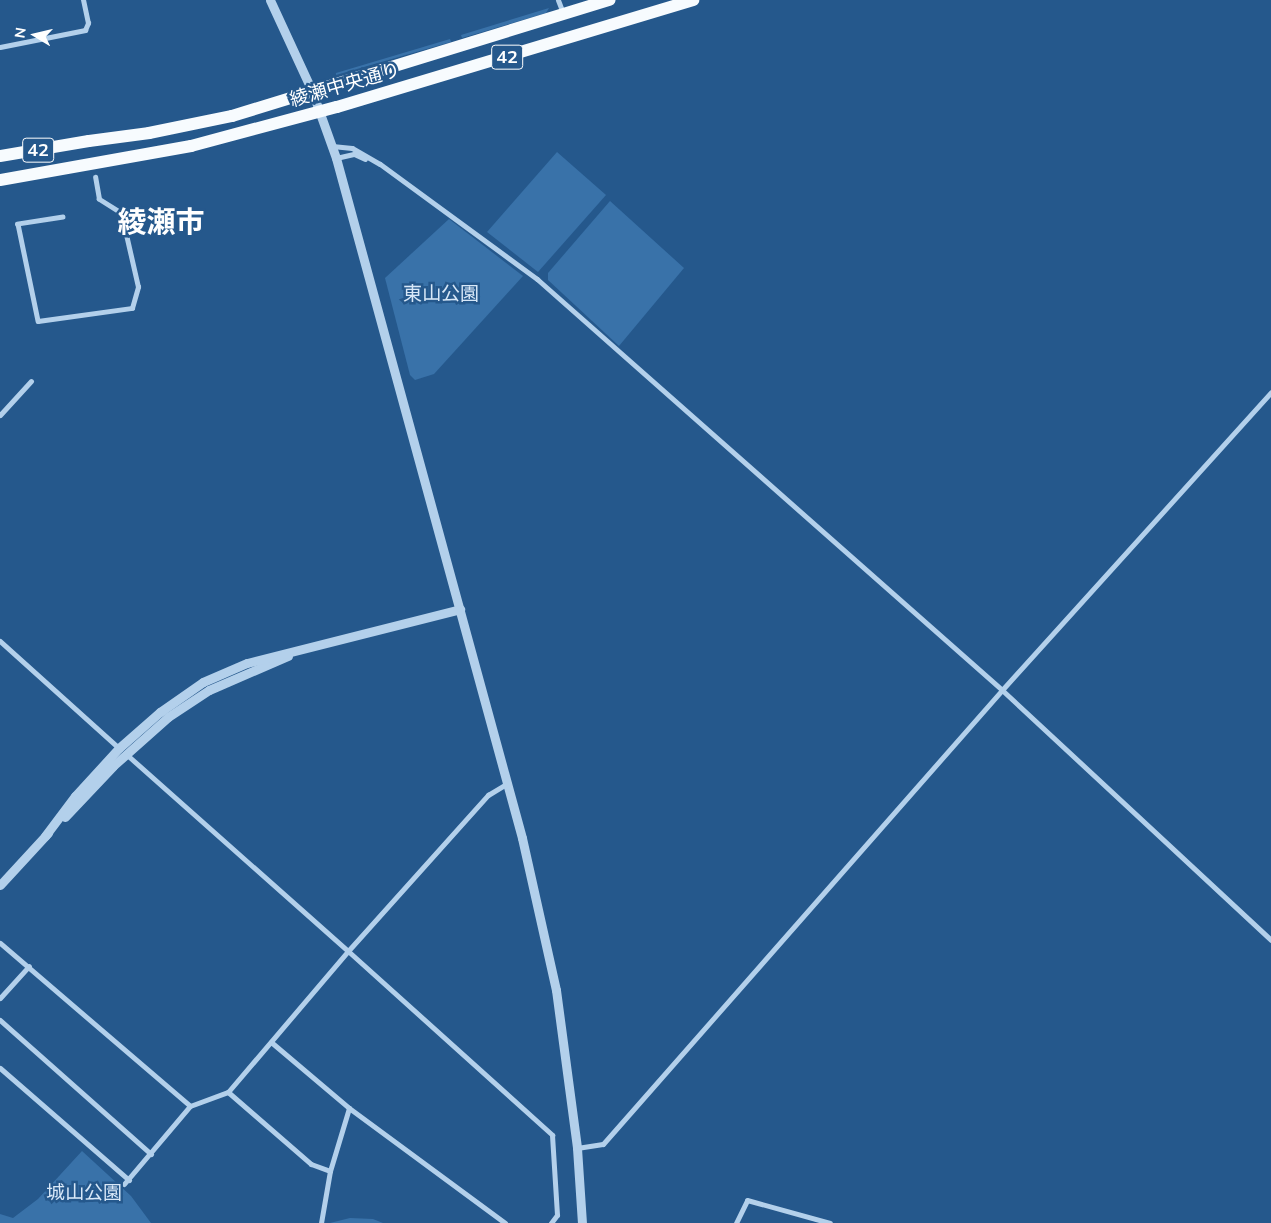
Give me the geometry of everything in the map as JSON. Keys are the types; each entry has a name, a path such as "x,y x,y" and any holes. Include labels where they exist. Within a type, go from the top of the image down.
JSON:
{"main road":[{"name":"綾瀬中央通り","path":"0,156 149,133 242,113 610,0"},
{"name":"綾瀬中央通り","path":"0,180 191,146 320,112 693,0"}],"street":[{"path":"0,47 85,30 88,23 83,0"},
{"path":"270,0 312,92 336,158 522,838 556,990 577,1148 582,1223"},
{"path":"558,0 563,13"},
{"path":"332,146 352,148 380,164 537,279 1002,690 1271,940"},
{"path":"336,158 354,154 380,164"},
{"path":"63,216 18,224 38,321 132,308 138,287 121,214 100,199 95,177"},
{"path":"0,415 31,381"},
{"path":"577,1148 603,1144 1002,690 1271,392"},
{"path":"0,885 45,836 75,796 123,751 160,712 203,682 247,663 298,652 460,609"},
{"path":"0,640 552,1135 557,1214 551,1223"},
{"path":"124,1184 190,1106 228,1092 348,951 488,795 506,784"},
{"path":"0,943 190,1106"},
{"path":"0,998 29,966"},
{"path":"0,1020 151,1154"},
{"path":"271,1042 349,1108 505,1223"},
{"path":"0,1068 129,1180"},
{"path":"228,1092 311,1164 330,1171"},
{"path":"321,1223 330,1171 349,1108"},
{"path":"736,1223 747,1200 830,1223"}],"green space":[{"path":"549,8 546,13 462,38 461,35"},
{"path":"450,39 451,42 336,75 336,73"},
{"path":"557,152 606,195 538,272 487,232"},
{"path":"610,201 684,268 619,346 548,280 548,273"},
{"name":"東山公園","path":"449,219 523,276 434,374 415,380 410,375 385,278"},
{"name":"城山公園","path":"82,1151 131,1196 151,1223 0,1223 0,1214 13,1218 38,1199"},
{"path":"350,1218 373,1219 383,1223 330,1223"}],"district":[{"name":"綾瀬市","path":"161,222"}]}
